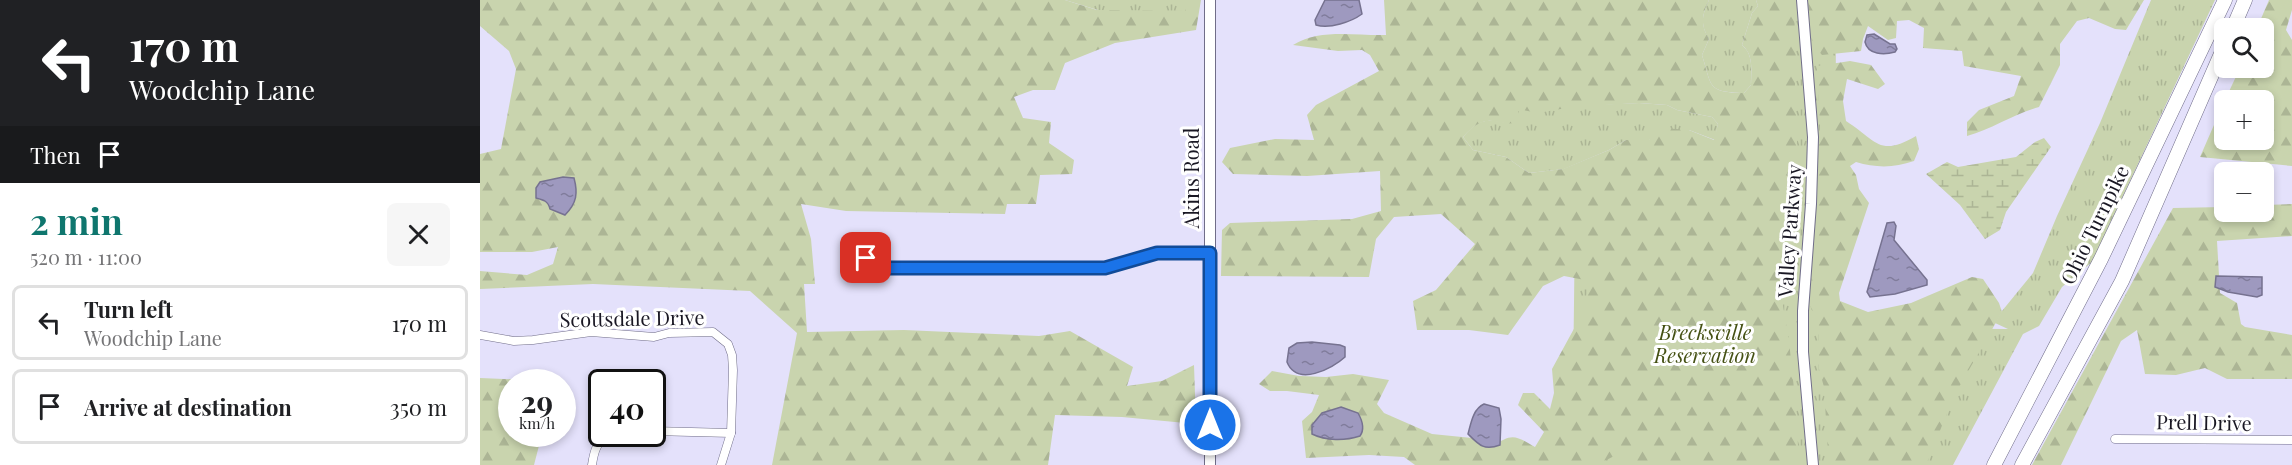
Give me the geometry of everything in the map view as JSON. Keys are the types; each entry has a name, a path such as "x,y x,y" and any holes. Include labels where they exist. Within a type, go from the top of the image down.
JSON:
{"highway":[{"name":"Ohio Turnpike","path":"1994,465 2101,260 2224,0"},
{"path":"2237,18 2245,0"},
{"path":"2022,465 2122,281 2214,70"}],"street":[{"name":"Akins Road","path":"1210,0 1210,465"},
{"name":"Valley Parkway","path":"1802,0 1813,137 1811,204 1803,311 1803,352 1813,465"},
{"path":"877,268 1105,268 1157,253 1210,253"},
{"name":"Scottsdale Drive","path":"480,335 533,340 591,332 654,337 669,333 713,332 728,344 732,355 731,433 721,465"},
{"path":"666,431 731,433"},
{"name":"Prell Drive","path":"2115,438 2292,440"},
{"path":"592,465 597,447"}],"green space":[{"path":"480,0 1065,0 1097,10 1185,11 1186,0 1201,0 1196,30 1115,43 1065,63 1055,90 1033,90 1014,97 1023,118 1051,122 1049,143 1074,160 1072,174 1040,175 1036,204 1007,204 1005,214 846,211 801,204 811,239 815,284 804,284 807,332 904,330 1039,336 1070,331 1133,367 1127,386 1162,381 1194,365 1196,424 1122,417 1055,415 1048,465 772,465 797,333 750,291 593,284 480,289 480,271 527,275 553,264 558,247 532,252 480,252 480,154 501,149 516,69 509,51 480,26"},
{"path":"1065,0 1186,0 1186,11 1101,11"},
{"path":"1384,0 1709,0 1703,20 1709,39 1702,55 1710,81 1717,89 1744,93 1751,85 1751,68 1750,58 1742,45 1752,13 1758,6 1756,0 1793,0 1798,170 1795,248 1785,279 1783,306 1797,418 1798,448 1791,461 1792,465 1625,465 1616,455 1597,465 1415,465 1404,457 1369,455 1306,458 1302,421 1312,412 1319,395 1270,391 1259,384 1272,371 1299,376 1326,377 1353,374 1389,380 1377,404 1384,413 1432,434 1472,438 1491,447 1513,437 1535,447 1544,432 1518,405 1523,393 1534,393 1550,409 1554,393 1552,369 1582,314 1590,281 1564,276 1543,286 1508,335 1469,330 1417,330 1413,301 1436,290 1475,244 1441,214 1394,217 1376,239 1369,277 1221,276 1222,230 1230,223 1352,219 1381,211 1380,171 1307,176 1233,174 1222,162 1230,148 1275,139 1314,140 1307,115 1316,105 1379,71 1370,55 1362,50 1338,51 1293,45 1315,36 1386,35","holes":["1639,103 1667,105 1677,110 1712,117 1718,124 1714,140 1689,130 1663,128 1649,140 1626,140 1609,150 1563,169 1529,173 1506,157 1473,150 1463,137 1481,122 1508,124 1523,119 1518,115 1518,109 1538,113 1572,107"]},
{"path":"1709,0 1756,0 1758,6 1752,13 1742,45 1750,58 1751,68 1751,85 1744,93 1717,89 1710,81 1702,55 1709,39 1703,20"},
{"name":"Brecksville Reservation","path":"1776,0 1836,0 1835,328 2008,329 1995,323 2033,273 2100,123 2151,0 2215,0 2092,262 2062,287 2039,326 2023,334 1953,465 1572,465 1575,222 1775,223"},
{"path":"1808,0 2144,0 2126,30 2115,29 2089,18 2077,21 2060,44 2060,65 2039,107 1967,136 1967,122 1979,110 2014,96 2021,76 1964,66 1962,51 1923,48 1924,28 1909,20 1897,21 1896,38 1888,40 1868,26 1861,51 1822,55 1812,43"},
{"path":"2269,0 2292,0 2292,10 2286,30 2292,40 2292,166 2274,164 2274,162 2200,157 2214,125 2214,150 2274,150 2274,90 2230,90 2235,78 2274,78 2274,18 2261,18"},
{"path":"1850,61 1871,65 1885,84 1878,89 1847,79 1843,101 1846,121 1878,144 1886,146 1894,146 1916,136 1919,149 1914,161 1899,165 1885,166 1856,162 1850,166 1856,175 1859,189 1869,203 1839,293 1840,301 1868,312 1911,303 1972,277 1983,279 1999,303 2002,312 1954,396 1926,465 1834,465 1828,453 1824,387 1819,369 1819,331 1810,305 1820,126 1817,66"},
{"path":"1639,103 1667,105 1677,110 1712,117 1718,124 1715,140 1689,130 1649,140 1626,140 1609,150 1564,169 1529,173 1506,157 1473,150 1463,137 1482,122 1507,123 1518,115 1517,108"},
{"path":"2044,138 2051,147 2006,212 2000,230 1985,239 1960,205 1926,174 1947,162 1958,167 2016,157"},
{"path":"2292,204 2292,236 2217,241 2220,293 2237,303 2241,324 2245,327 2292,335 2292,379 2227,379 2205,368 2176,375 2145,374 2137,330 2121,341 2061,465 2032,465 2173,208 2214,207 2214,222 2274,222 2274,205"},
{"path":"480,378 498,379 498,447 539,447 534,465 480,465"}],"water":[{"path":"1325,0 1359,0 1362,14 1340,24 1316,25 1315,20"},
{"path":"1874,34 1890,44 1895,44 1897,49 1895,52 1881,54 1869,49 1865,42 1867,35"},
{"path":"563,177 574,178 576,188 576,198 565,215 550,209 545,201 536,198 536,188 540,182"},
{"path":"1894,222 1896,226 1894,240 1927,280 1927,285 1895,294 1870,297 1867,292 1887,223"},
{"path":"2216,276 2262,277 2262,295 2257,297 2228,292 2215,287"},
{"path":"1312,342 1345,347 1345,357 1324,370 1306,375 1298,373 1287,362 1289,348 1297,343"},
{"path":"1484,404 1499,408 1500,445 1482,446 1468,434 1475,413"},
{"path":"1341,407 1358,413 1362,424 1360,436 1336,440 1312,434 1312,425 1322,413"}],"route":[{"path":"866,258 875,262 877,268 1105,268 1157,253 1210,253 1210,425"}]}
